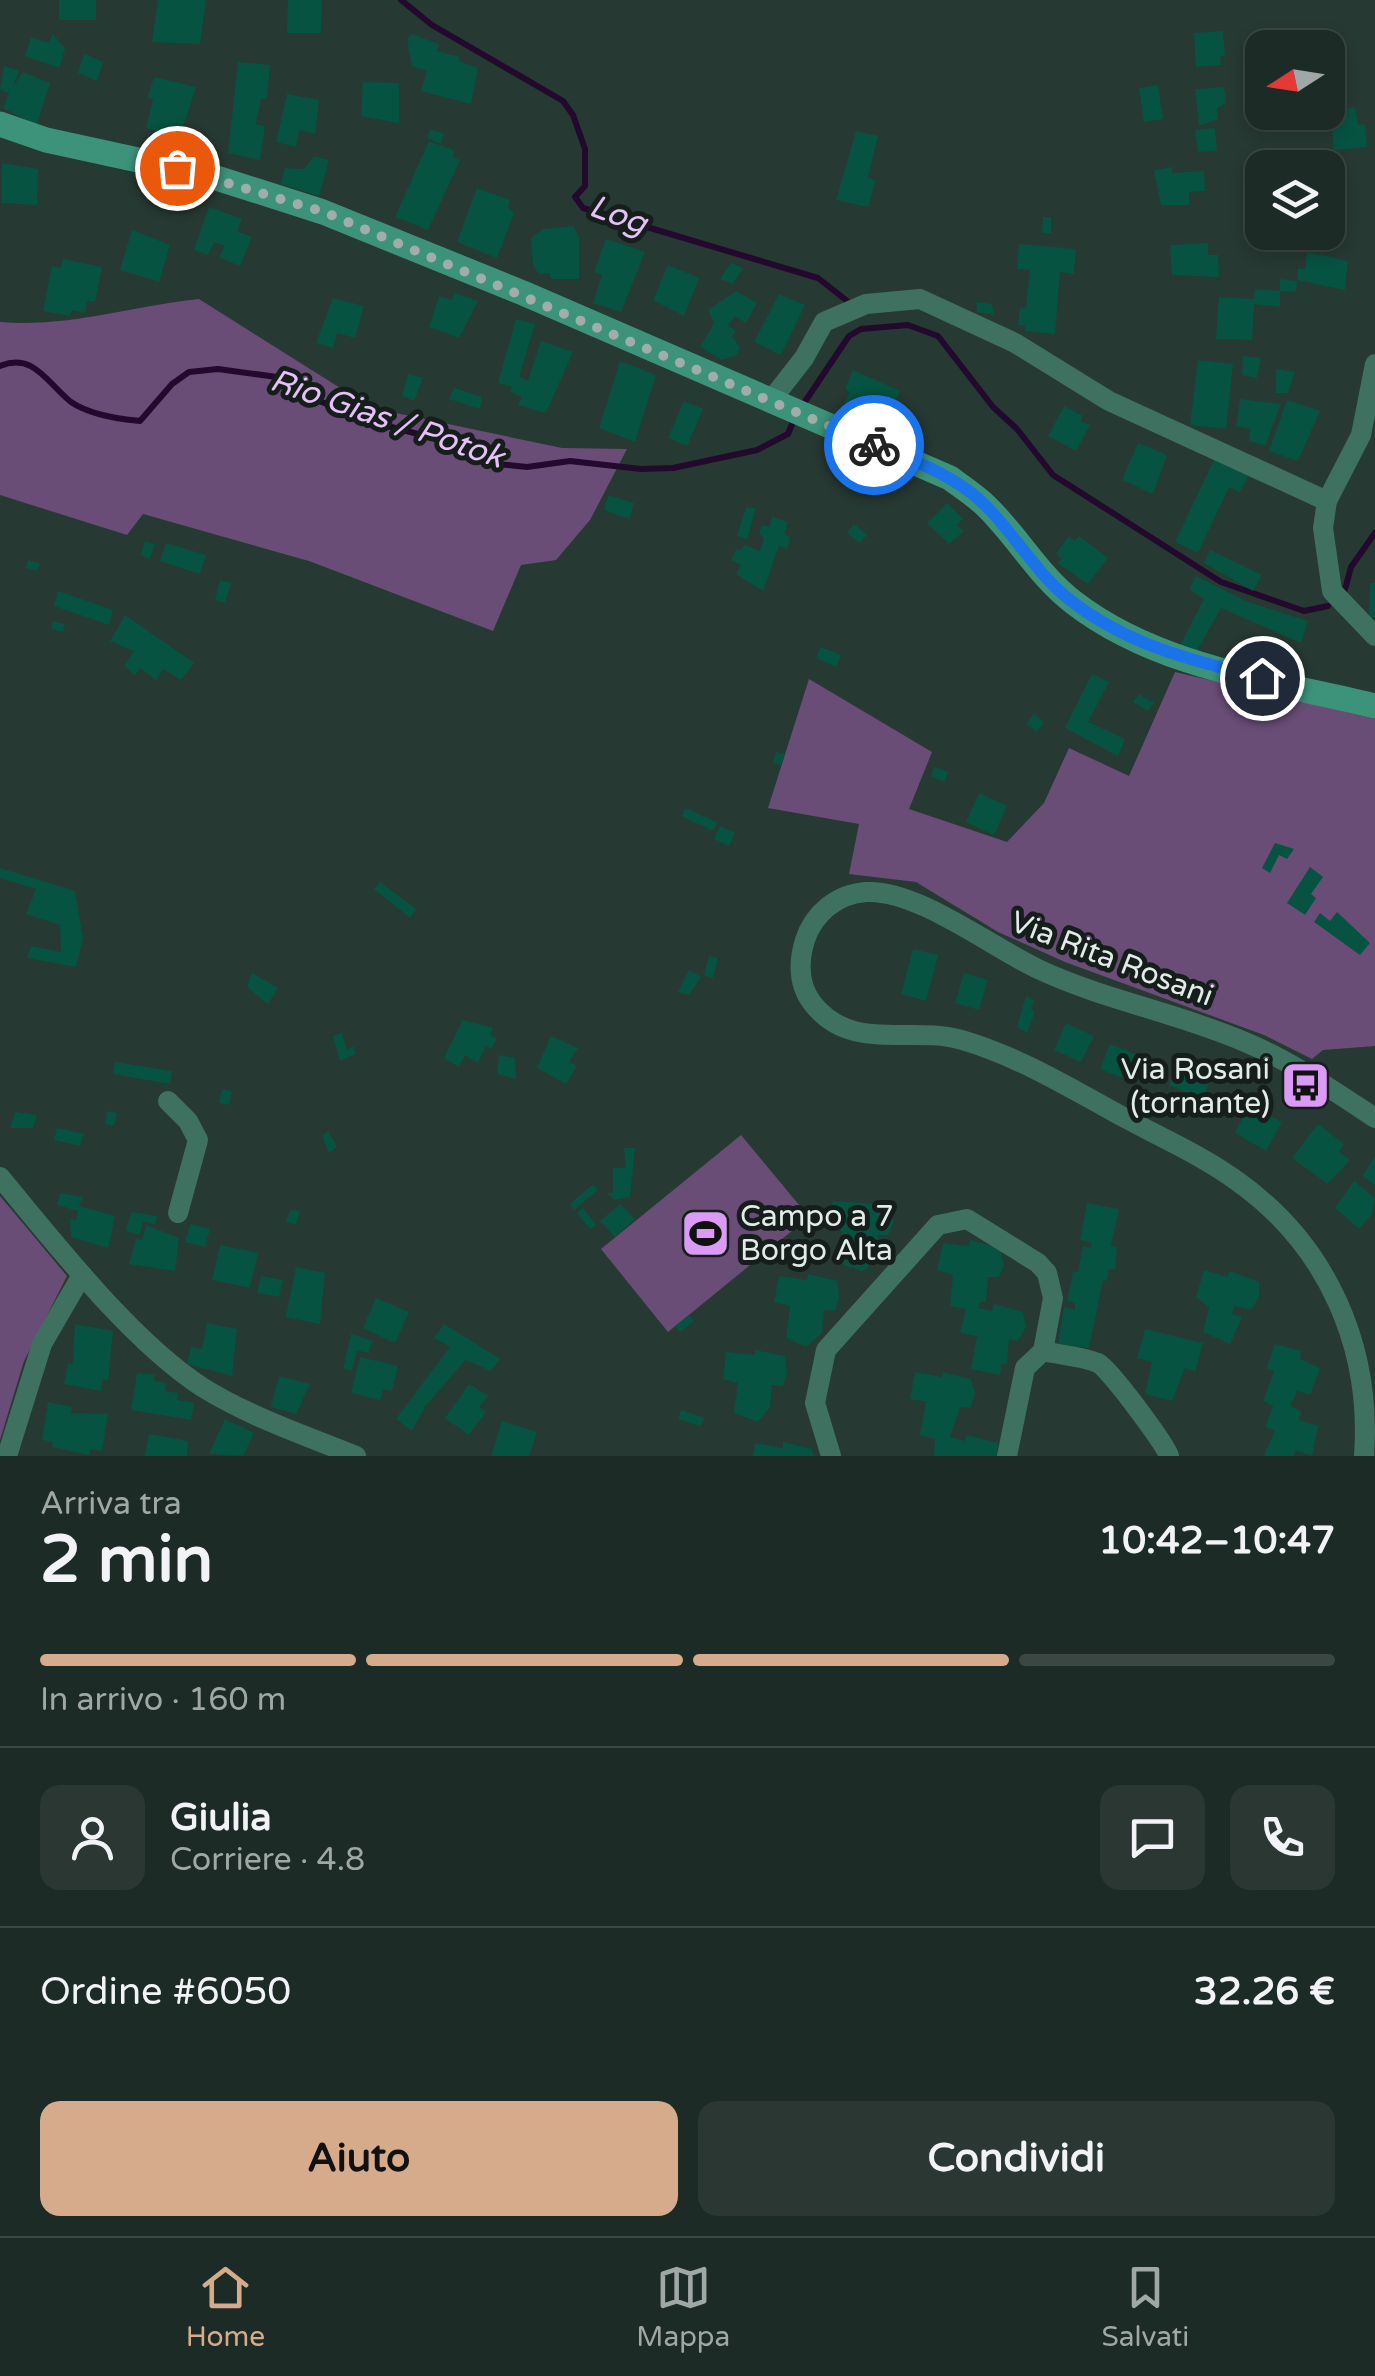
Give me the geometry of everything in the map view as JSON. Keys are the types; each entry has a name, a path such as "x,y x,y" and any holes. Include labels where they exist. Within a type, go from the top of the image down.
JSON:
{"street":[{"path":"0,124 46,140 207,175 324,212 772,400 950,478 986,506 1046,580 1104,624 1141,644 1179,658 1375,706"},
{"path":"772,400 804,358 824,322 843,310 866,304 920,299 1015,343 1108,401 1327,501"},
{"path":"1375,364 1361,435 1327,501 1323,528 1332,591 1375,636"},
{"name":"Via Rita Rosani","path":"1364,1456 1364,1397 1354,1340 1314,1257 1285,1220 1236,1180 999,1052 956,1038 864,1036 834,1025 803,987 799,966 806,937 820,912 843,897 868,892 897,896 1042,971 1248,1042 1375,1118"},
{"path":"168,1101 188,1121 198,1140 178,1213"},
{"path":"0,1177 82,1275 200,1385 257,1417 356,1456"},
{"path":"831,1456 815,1403 826,1350 938,1225 958,1219 967,1219 1024,1253 1047,1272 1053,1298 1043,1351 1025,1368 1007,1456"},
{"path":"7,1456 42,1344 82,1275"},
{"path":"1043,1351 1096,1362 1110,1370 1140,1417 1164,1439 1169,1456"}],"shaded area":[{"path":"199,299 372,408 562,448 627,449 590,520 556,560 521,565 493,631 309,561 143,514 127,535 0,495 0,322 50,322"},
{"path":"1175,672 1375,719 1375,1046 1323,1050 1312,1059 1264,1035 1065,962 998,932 916,882 849,874 859,824 768,808 809,679 932,752 909,809 1007,842 1044,803 1069,748 1129,776"},
{"name":"Campo a 7 Borgo Alta","path":"741,1135 809,1217 668,1332 601,1249"},
{"path":"0,1196 67,1276 24,1361 0,1440"}],"building":[{"path":"59,0 96,0 96,20 59,20"},
{"path":"158,0 206,0 200,44 152,42"},
{"path":"288,0 322,0 321,33 287,33"},
{"path":"1223,31 1225,56 1220,56 1221,65 1196,67 1194,33"},
{"path":"53,34 65,49 59,68 25,56 31,37 48,43"},
{"path":"412,34 439,44 437,51 460,57 459,61 478,68 471,104 421,91 427,71 412,66 407,39"},
{"path":"84,54 103,62 97,81 78,73"},
{"path":"238,62 270,65 267,98 261,99 256,124 265,126 260,160 228,153"},
{"path":"4,66 19,71 12,88 23,72 50,83 37,125 3,108 9,93 0,90"},
{"path":"154,77 196,87 179,139 166,134 163,141 155,138 157,132 146,128 153,99 147,98"},
{"path":"363,82 399,83 399,123 361,116"},
{"path":"1158,85 1163,119 1144,122 1139,88"},
{"path":"1224,87 1226,103 1217,108 1218,119 1199,126 1195,89"},
{"path":"287,94 319,100 315,134 299,130 296,147 276,142"},
{"path":"1355,107 1358,125 1365,124 1367,147 1334,150 1332,130 1345,130 1345,108"},
{"path":"1215,128 1217,151 1198,152 1195,130"},
{"path":"430,129 444,134 441,144 427,138"},
{"path":"856,131 878,136 868,178 876,180 868,207 836,200"},
{"path":"429,141 455,151 452,157 460,160 428,230 395,217"},
{"path":"314,156 329,160 319,196 281,184 285,168 304,169"},
{"path":"2,163 38,169 37,205 1,203"},
{"path":"1173,167 1172,173 1204,171 1205,191 1189,192 1189,205 1161,205 1154,170"},
{"path":"477,188 510,200 508,207 514,214 497,258 457,242"},
{"path":"209,207 242,219 237,231 252,237 240,266 219,257 225,246 214,242 208,255 194,250"},
{"path":"1043,217 1051,217 1051,233 1042,233"},
{"path":"573,226 579,237 579,279 552,279 549,273 539,274 533,266 531,237 544,229"},
{"path":"132,230 170,245 159,282 120,270"},
{"path":"606,239 645,252 621,312 593,303 602,275 594,272"},
{"path":"1208,243 1208,255 1218,255 1219,277 1172,275 1170,245"},
{"path":"1019,244 1076,249 1074,274 1060,272 1055,334 1025,331 1025,326 1018,325 1020,307 1026,308 1030,270 1017,269"},
{"path":"1307,252 1348,261 1345,290 1297,280 1298,268 1305,269"},
{"path":"63,259 102,267 95,302 87,301 85,313 72,310 70,316 43,311 52,266 61,268"},
{"path":"731,263 743,268 733,284 720,279"},
{"path":"668,265 699,278 684,316 653,300"},
{"path":"1280,279 1297,281 1296,292 1280,291"},
{"path":"1255,289 1280,291 1280,307 1254,304 1252,340 1216,339 1219,297 1254,299"},
{"path":"736,291 757,303 746,323 735,316 728,326 736,331 732,336 740,348 737,355 722,360 700,347 714,323 708,310"},
{"path":"455,293 478,301 459,338 429,327 439,296 452,300"},
{"path":"779,294 805,305 781,355 754,342"},
{"path":"333,298 364,306 355,338 337,333 333,348 316,343"},
{"path":"976,302 992,304 994,315 977,312"},
{"path":"516,319 535,324 519,377 528,381 541,341 573,352 546,413 518,405 522,397 510,392 512,387 498,383"},
{"path":"1243,356 1261,358 1257,378 1242,375"},
{"path":"1198,360 1233,364 1226,429 1190,425"},
{"path":"620,361 656,375 635,442 599,428"},
{"path":"1276,369 1295,372 1288,393 1276,393"},
{"path":"853,370 900,391 886,422 844,403"},
{"path":"408,374 423,378 414,401 402,396"},
{"path":"454,388 482,397 480,409 449,399"},
{"path":"1240,399 1281,404 1265,446 1249,441 1250,429 1236,426"},
{"path":"1287,400 1320,411 1298,461 1269,451"},
{"path":"684,401 703,409 687,446 668,438"},
{"path":"1064,406 1083,416 1081,421 1090,425 1076,451 1048,436"},
{"path":"1138,443 1167,455 1153,494 1122,480"},
{"path":"1214,460 1249,476 1240,492 1229,487 1198,553 1175,542"},
{"path":"608,495 634,503 629,519 604,510"},
{"path":"947,503 963,519 956,525 964,531 949,544 927,523"},
{"path":"746,507 756,508 747,539 737,536"},
{"path":"772,517 788,522 784,534 790,537 787,549 779,546 763,591 736,574 741,565 731,560 736,549 745,545 760,551 762,525 770,527"},
{"path":"854,524 867,535 860,543 847,533"},
{"path":"1069,536 1075,541 1079,536 1108,558 1088,584 1057,563 1062,559 1056,554"},
{"path":"145,541 155,544 150,559 140,555"},
{"path":"166,543 206,555 200,574 160,561"},
{"path":"1210,550 1262,575 1253,591 1204,563"},
{"path":"28,560 40,564 37,571 26,568"},
{"path":"1196,576 1248,602 1308,621 1301,643 1221,608 1193,658 1177,651 1204,599 1189,589"},
{"path":"220,580 231,583 225,603 215,600"},
{"path":"1370,583 1375,583 1375,618 1369,618"},
{"path":"58,591 113,610 109,625 54,606"},
{"path":"125,615 194,663 181,680 163,669 156,680 140,668 135,675 124,666 134,651 110,641"},
{"path":"53,621 65,624 63,632 51,629"},
{"path":"821,647 841,655 836,667 816,658"},
{"path":"1092,674 1109,682 1088,722 1125,739 1118,756 1065,728"},
{"path":"1139,694 1154,703 1148,711 1133,702"},
{"path":"1034,714 1044,722 1037,732 1026,724"},
{"path":"776,752 785,754 781,765 773,763"},
{"path":"934,767 948,772 945,782 931,776"},
{"path":"979,793 1007,806 994,835 966,822"},
{"path":"685,808 717,822 713,831 682,816"},
{"path":"720,826 735,833 729,846 714,839"},
{"path":"1275,843 1294,849 1287,859 1279,855 1270,873 1262,868"},
{"path":"1310,867 1323,877 1311,894 1316,898 1305,915 1287,903"},
{"path":"0,868 75,891 83,938 76,967 27,958 31,946 61,952 60,925 26,914 36,889 0,878"},
{"path":"380,882 416,909 410,918 374,889"},
{"path":"1337,912 1370,943 1360,955 1314,922 1320,913 1330,921"},
{"path":"913,949 938,955 926,1001 901,994"},
{"path":"709,956 718,958 713,978 704,975"},
{"path":"689,970 701,977 689,995 678,992"},
{"path":"252,973 278,988 268,1004 247,987"},
{"path":"964,973 988,980 979,1010 955,1003"},
{"path":"1026,996 1034,1001 1031,1009 1035,1012 1027,1033 1017,1027"},
{"path":"463,1020 493,1028 490,1035 497,1039 491,1049 486,1046 478,1063 465,1055 459,1067 444,1058"},
{"path":"1066,1023 1094,1036 1081,1062 1054,1050"},
{"path":"342,1033 347,1050 353,1046 356,1054 340,1061 333,1036"},
{"path":"551,1036 578,1048 569,1062 577,1066 566,1084 537,1068"},
{"path":"1110,1044 1145,1058 1137,1078 1127,1074 1125,1079 1100,1069"},
{"path":"499,1055 515,1058 516,1079 497,1074"},
{"path":"1180,1057 1214,1071 1202,1100 1169,1085"},
{"path":"115,1062 172,1071 170,1084 113,1074"},
{"path":"222,1089 232,1091 229,1105 219,1103"},
{"path":"1220,1094 1233,1100 1227,1113 1214,1108"},
{"path":"1249,1105 1282,1122 1266,1151 1235,1133"},
{"path":"107,1111 117,1113 114,1126 105,1124"},
{"path":"15,1112 37,1115 33,1128 10,1128"},
{"path":"1318,1124 1344,1144 1339,1152 1350,1160 1328,1184 1292,1158"},
{"path":"57,1128 84,1134 80,1146 54,1140"},
{"path":"328,1131 337,1147 329,1153 322,1136"},
{"path":"624,1148 635,1148 630,1197 614,1200 607,1193 613,1193 613,1168 626,1168"},
{"path":"1375,1157 1375,1185 1362,1176"},
{"path":"1354,1181 1375,1198 1372,1214 1359,1229 1335,1208"},
{"path":"593,1184 598,1190 574,1210 570,1204"},
{"path":"60,1193 83,1197 79,1206 115,1216 108,1248 71,1237 70,1219 76,1220 78,1211 57,1205"},
{"path":"833,1201 889,1205 894,1222 888,1235 878,1235 876,1257 870,1257 868,1268 862,1271 838,1263 842,1231 825,1226"},
{"path":"1087,1203 1119,1209 1111,1246 1117,1247 1115,1270 1109,1269 1107,1281 1103,1280 1089,1348 1058,1344 1064,1307 1075,1310 1075,1303 1067,1301 1073,1271 1078,1272 1083,1246 1091,1248 1092,1243 1080,1240"},
{"path":"620,1204 635,1219 615,1237 600,1221"},
{"path":"583,1208 596,1225 590,1229 577,1213"},
{"path":"290,1210 300,1211 296,1225 286,1222"},
{"path":"131,1212 157,1216 155,1224 143,1221 140,1235 126,1231"},
{"path":"190,1224 210,1229 205,1247 185,1242"},
{"path":"146,1225 179,1238 175,1271 129,1264 136,1238 142,1240"},
{"path":"970,1240 1000,1248 1004,1265 999,1277 988,1277 986,1302 980,1302 978,1308 992,1311 994,1304 1023,1312 1026,1327 1018,1341 1009,1339 1007,1364 1002,1364 1000,1375 971,1369 977,1336 960,1333 966,1309 950,1306 953,1275 937,1270 943,1243 969,1246"},
{"path":"220,1245 258,1253 250,1288 212,1280"},
{"path":"296,1267 325,1273 320,1324 286,1317"},
{"path":"1204,1270 1227,1277 1230,1271 1259,1282 1259,1297 1251,1310 1234,1306 1232,1314 1242,1317 1230,1344 1203,1332 1209,1307 1196,1297"},
{"path":"808,1274 837,1281 839,1297 835,1311 824,1310 822,1333 806,1347 786,1338 790,1306 774,1302 779,1276 807,1280"},
{"path":"261,1276 283,1280 279,1297 257,1293"},
{"path":"376,1298 409,1312 395,1343 363,1328"},
{"path":"689,1315 694,1321 680,1332 675,1326"},
{"path":"207,1323 237,1329 232,1376 187,1364 191,1347 202,1349"},
{"path":"75,1324 113,1331 108,1381 103,1380 101,1391 64,1384 68,1363 73,1364"},
{"path":"444,1324 500,1359 491,1371 465,1360 425,1407 412,1431 396,1419 450,1347 434,1338"},
{"path":"1145,1329 1203,1343 1195,1372 1185,1368 1172,1401 1145,1394 1152,1362 1137,1358"},
{"path":"351,1334 373,1341 368,1353 357,1350 352,1371 343,1369"},
{"path":"1275,1344 1301,1351 1300,1359 1320,1368 1310,1395 1297,1391 1290,1406 1302,1412 1298,1420 1318,1426 1312,1456 1295,1450 1294,1456 1264,1456 1275,1430 1265,1427 1273,1406 1263,1401 1274,1371 1266,1369"},
{"path":"755,1350 785,1356 787,1372 783,1386 772,1385 770,1407 758,1422 734,1413 738,1383 723,1379 726,1352 755,1355"},
{"path":"360,1357 398,1366 392,1391 383,1389 380,1400 351,1393"},
{"path":"915,1372 942,1377 943,1372 971,1379 975,1394 970,1408 960,1407 950,1437 965,1441 966,1435 998,1443 997,1456 934,1456 935,1439 920,1435 926,1402 910,1399"},
{"path":"137,1373 155,1375 154,1381 166,1383 165,1391 178,1393 177,1400 194,1403 191,1420 131,1410"},
{"path":"279,1376 310,1384 296,1414 271,1407"},
{"path":"469,1384 488,1396 479,1407 486,1412 469,1435 445,1418"},
{"path":"48,1402 72,1407 71,1413 108,1414 102,1451 90,1449 89,1455 52,1447 53,1442 42,1440"},
{"path":"681,1410 705,1418 700,1426 678,1419"},
{"path":"225,1419 254,1433 243,1456 209,1454"},
{"path":"502,1421 537,1432 529,1456 491,1456"},
{"path":"149,1434 188,1441 187,1456 145,1456"},
{"path":"783,1442 812,1449 814,1456 753,1456 755,1443 783,1448"}],"waterway":[{"name":"Log","path":"401,0 432,25 563,101 573,115 585,149 585,186 575,197 583,208 818,278 851,304"},
{"path":"802,406 849,336 861,329 908,325 938,336 1053,475 1221,582 1304,611 1328,606"},
{"name":"Rio Gias / Potok","path":"0,366 31,366 71,402 104,416 140,421 172,384 189,372 218,369 277,377 319,401 380,424 433,438 497,464 527,467 570,461 641,469 673,468 757,450 788,434 795,417"},
{"path":"1344,593 1351,567 1375,533"}],"way so far":[{"path":"177,168 324,212 523,293 874,445"}],"place":[{"name":"Via Rosani (tornante)","path":"1305,1086"},
{"name":"Campo a 7 Borgo Alta","path":"705,1233"}],"route":[{"path":"874,445 950,478 986,506 1046,580 1104,624 1179,658 1262,678"}]}
